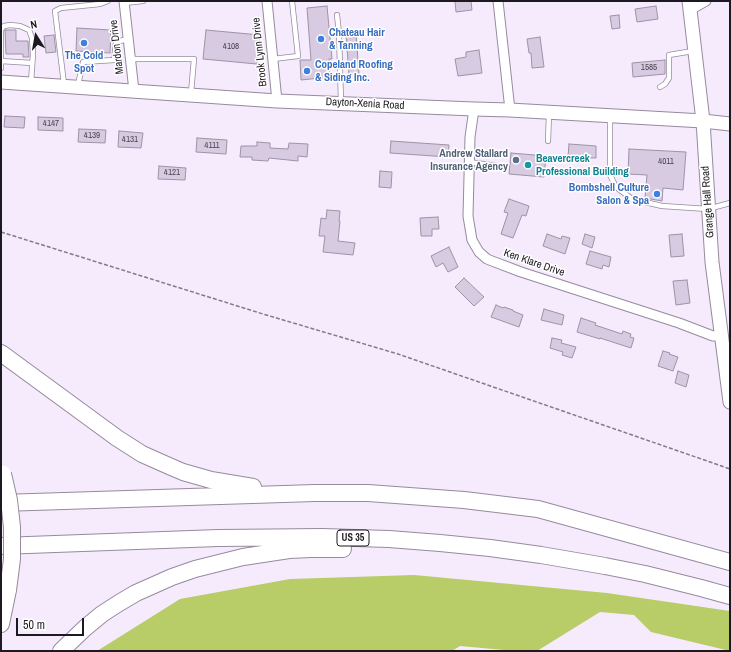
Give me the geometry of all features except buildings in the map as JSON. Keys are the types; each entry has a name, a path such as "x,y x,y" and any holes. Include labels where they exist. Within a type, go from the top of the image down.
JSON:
{"highway":[{"path":"1,353 111,434 142,454 183,472 211,480 280,494"},
{"path":"1,624 8,590 12,559 12,527 9,500 2,471"},
{"path":"1,503 280,494 368,493 464,500 538,510 730,562"},
{"path":"1,511 326,501 423,506 514,515 563,521 637,536"},
{"name":"US 35","path":"1,546 218,538 322,537 389,539 490,548 541,555 645,574 730,596"},
{"path":"61,651 102,614 119,603 148,588 172,577 196,569 266,553 326,548 452,553 542,564 645,574"}],"main road":[{"name":"Grange Hall Road","path":"689,6 703,121 712,262 730,402"},
{"name":"Dayton-Xenia Road","path":"1,82 277,101 510,110 703,121 730,124"}],"street":[{"name":"Brook Lynn Drive","path":"267,1 277,101"},
{"path":"498,1 510,110"},
{"path":"689,6 706,1"},
{"name":"Mardon Drive","path":"124,2 134,91"},
{"name":"Ken Klare Drive","path":"474,109 470,137 468,205 472,240 479,252 487,258 521,272 679,323 713,336 721,336"}],"lane":[{"path":"64,86 55,11 61,8 100,4 108,1"},
{"path":"124,2 143,1"},
{"path":"273,59 298,56 292,1"},
{"path":"337,15 341,104"},
{"path":"1,68 1,30 4,26 10,25 20,26 29,30 32,38 31,84"},
{"path":"78,87 83,62 114,60 116,42 128,40"},
{"path":"660,87 665,84 669,78 669,55 694,51"},
{"path":"131,59 194,59 191,95"},
{"path":"1,61 32,63"},
{"path":"548,142 549,112"},
{"path":"610,116 610,175 616,187 632,199 662,206 708,209 730,203"},
{"path":"469,162 497,166"}],"path":[{"path":"1,232 263,314 398,354 730,469"}],"green space":[{"path":"414,575 607,593 730,611 730,651 651,632 634,615 600,612 537,651 515,651 460,646 452,651 97,651 180,599 290,579"}],"place":[{"name":"Chateau Hair & Tanning","path":"321,39"},
{"name":"The Cold Spot","path":"84,43"},
{"name":"Copeland Roofing & Siding Inc.","path":"307,71"},
{"name":"Andrew Stallard Insurance Agency","path":"516,160"},
{"name":"Beavercreek Professional Building","path":"528,165"},
{"name":"Bombshell Culture Salon & Spa","path":"657,194"}]}
